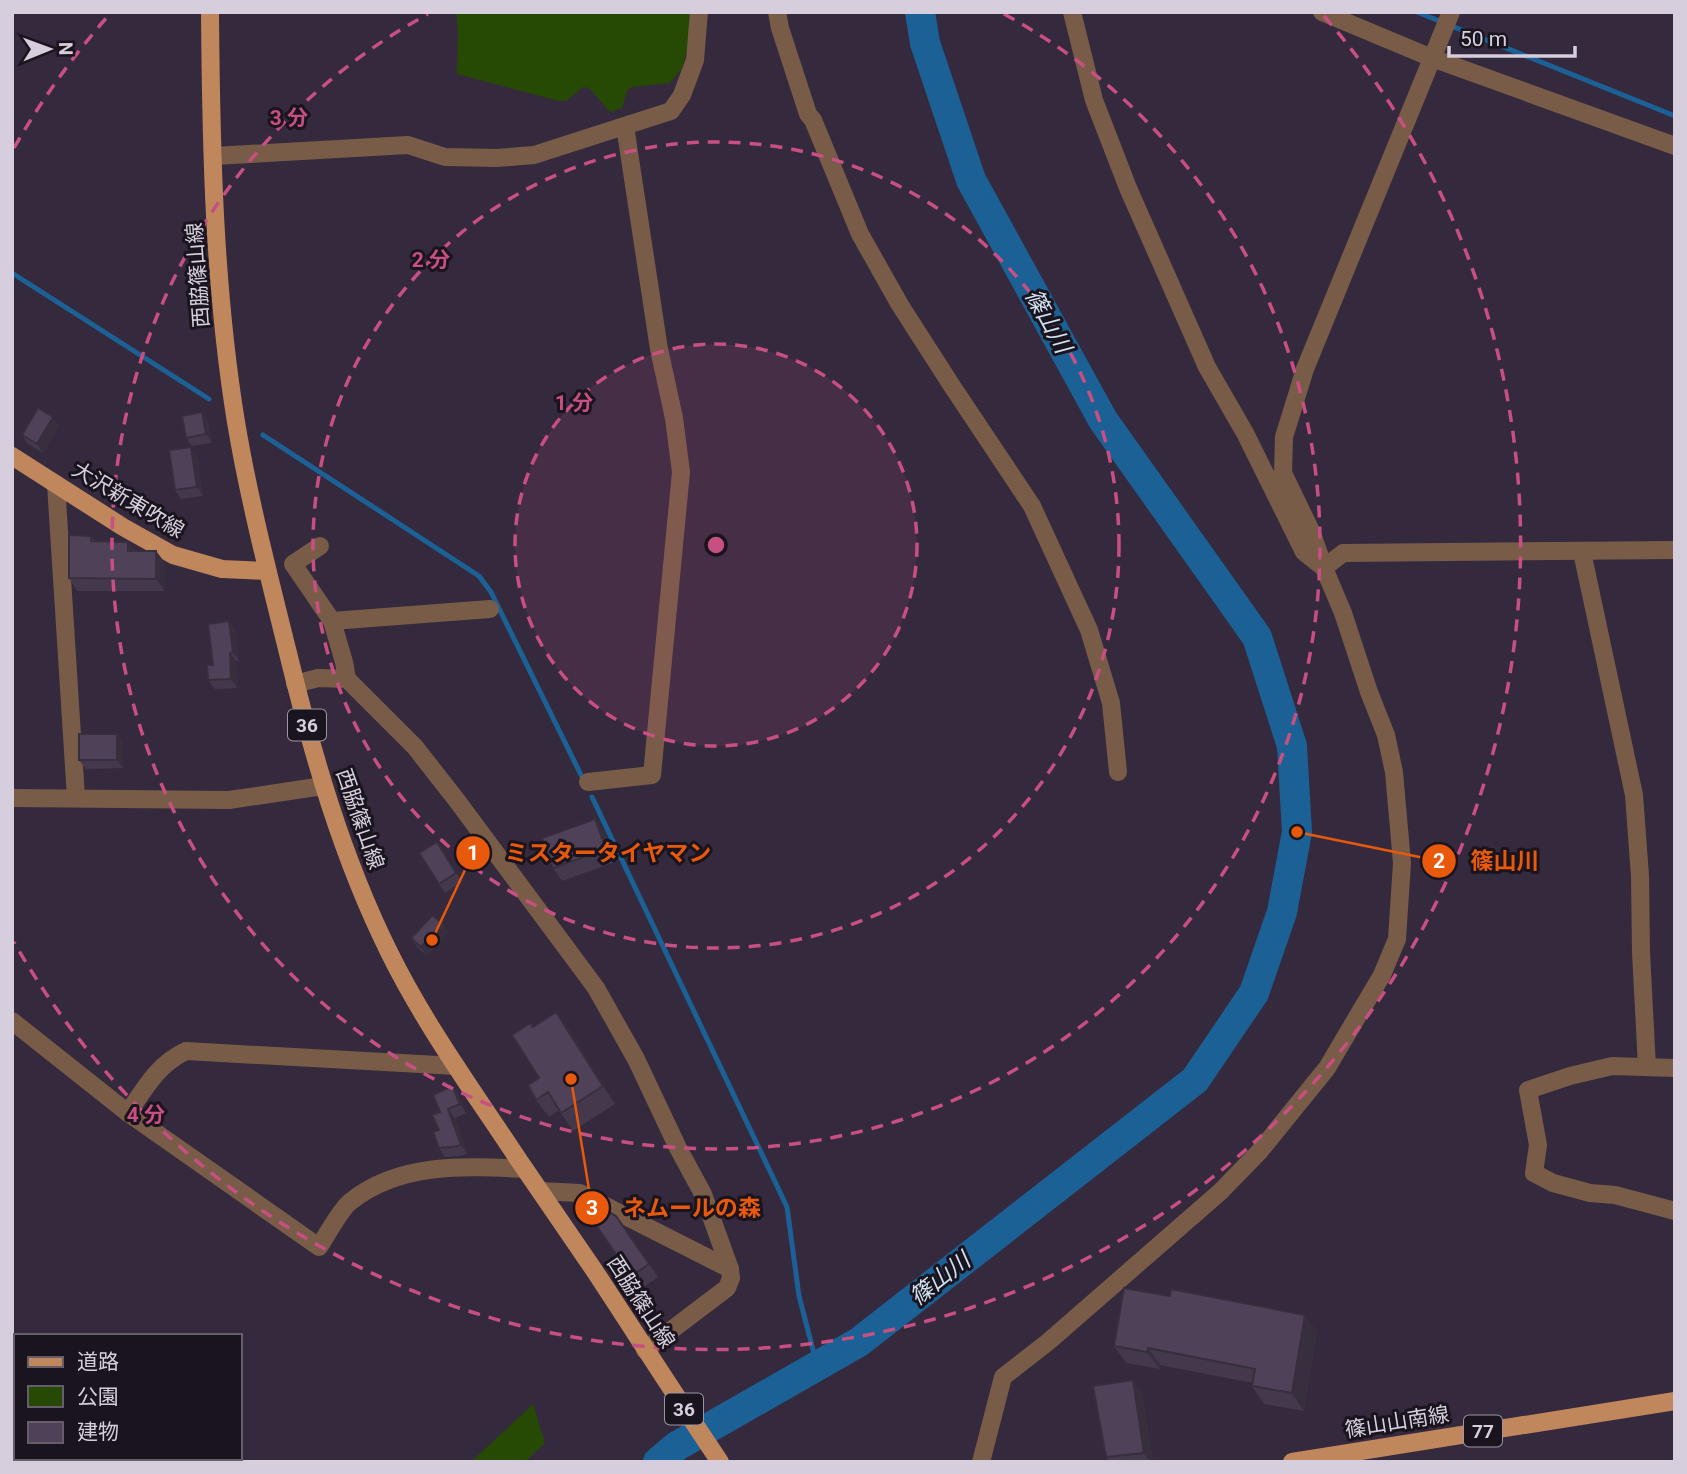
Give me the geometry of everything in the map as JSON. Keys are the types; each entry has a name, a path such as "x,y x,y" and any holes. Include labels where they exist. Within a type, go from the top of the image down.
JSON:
{"main road":[{"name":"西脇篠山線","path":"209,12 219,277 236,422 267,571 295,684 335,823 359,888 390,954 432,1030 720,1462"},
{"name":"大沢新東吹線","path":"12,456 123,527 173,555 222,569 267,571"},
{"name":"篠山山南線","path":"1292,1462 1319,1460 1675,1401"}],"street":[{"path":"214,156 408,145 445,157 510,158 534,155 671,111 682,95 695,60 699,12"},
{"path":"777,12 808,114 813,120 860,234 922,340 1032,506 1090,630 1111,703 1118,772"},
{"path":"1072,12 1094,100 1128,188 1207,367 1245,433 1304,552 1324,568"},
{"path":"1322,12 1432,58 1675,146"},
{"path":"981,1462 1003,1377 1048,1342 1220,1192 1259,1152 1327,1068 1382,975 1397,939 1402,863 1394,772 1386,735 1311,531 1283,473 1284,437 1305,369 1451,12"},
{"path":"588,782 652,775 681,471 674,418 659,349 625,126"},
{"path":"56,484 76,798"},
{"path":"320,546 293,564 332,621 346,679 415,747 596,988 636,1059 703,1194 731,1278 727,1289 647,1353"},
{"path":"1324,568 1343,553 1675,550"},
{"path":"1582,552 1634,795 1647,1068"},
{"path":"332,621 490,608"},
{"path":"295,684 318,678 346,679"},
{"path":"12,797 229,800 323,786"},
{"path":"12,1021 128,1113 319,1247 348,1203 377,1185 419,1171 468,1166 525,1169"},
{"path":"128,1113 158,1069 186,1051 456,1066"},
{"path":"1675,1068 1612,1066 1528,1090 1538,1145 1534,1173 1553,1183 1615,1195 1675,1211"},
{"path":"540,1191 580,1193 730,1269"}],"green space":[{"path":"456,12 697,12 682,69 670,83 632,87 627,91 622,108 610,112 589,88 583,87 566,101 559,101 457,74"},
{"path":"533,1404 545,1443 525,1462 471,1462"}],"building":[{"path":"38,408 53,417 37,444 22,435"},
{"path":"202,412 206,434 186,438 182,416"},
{"path":"191,447 197,487 175,490 169,450"},
{"path":"69,535 91,536 91,541 128,542 128,551 156,551 156,579 69,578"},
{"path":"229,621 233,652 230,653 231,679 208,680 207,665 213,665 208,624"},
{"path":"79,734 117,734 117,760 79,760"},
{"path":"595,819 606,849 553,868 542,838"},
{"path":"437,842 456,873 439,884 419,853"},
{"path":"433,915 442,924 421,947 411,938"},
{"path":"556,1012 603,1086 561,1113 548,1092 536,1100 528,1085 539,1078 512,1035 530,1023 533,1027"},
{"path":"452,1086 460,1104 448,1109 461,1145 439,1148 433,1132 439,1130 432,1115 440,1112 433,1095"},
{"path":"609,1212 616,1216 649,1264 631,1276 594,1222"},
{"path":"1124,1288 1170,1296 1171,1289 1305,1315 1292,1393 1252,1386 1255,1369 1148,1348 1147,1352 1114,1346"},
{"path":"1133,1380 1144,1453 1106,1457 1093,1386"}],"waterway":[{"name":"篠山川","path":"658,1462 677,1446 859,1342 1195,1080 1254,993 1282,912 1297,832 1292,746 1257,637 1103,420 971,180 925,43 920,12"},
{"path":"1417,12 1675,116"},
{"path":"12,273 209,399"},
{"path":"263,435 479,576 491,592 584,781"},
{"path":"592,797 787,1207 799,1296 817,1365"}],"place":[{"name":"篠山川","path":"1297,832"},
{"name":"ミスタータイヤマン","path":"432,940"},
{"name":"ネムールの森","path":"571,1079"}]}
